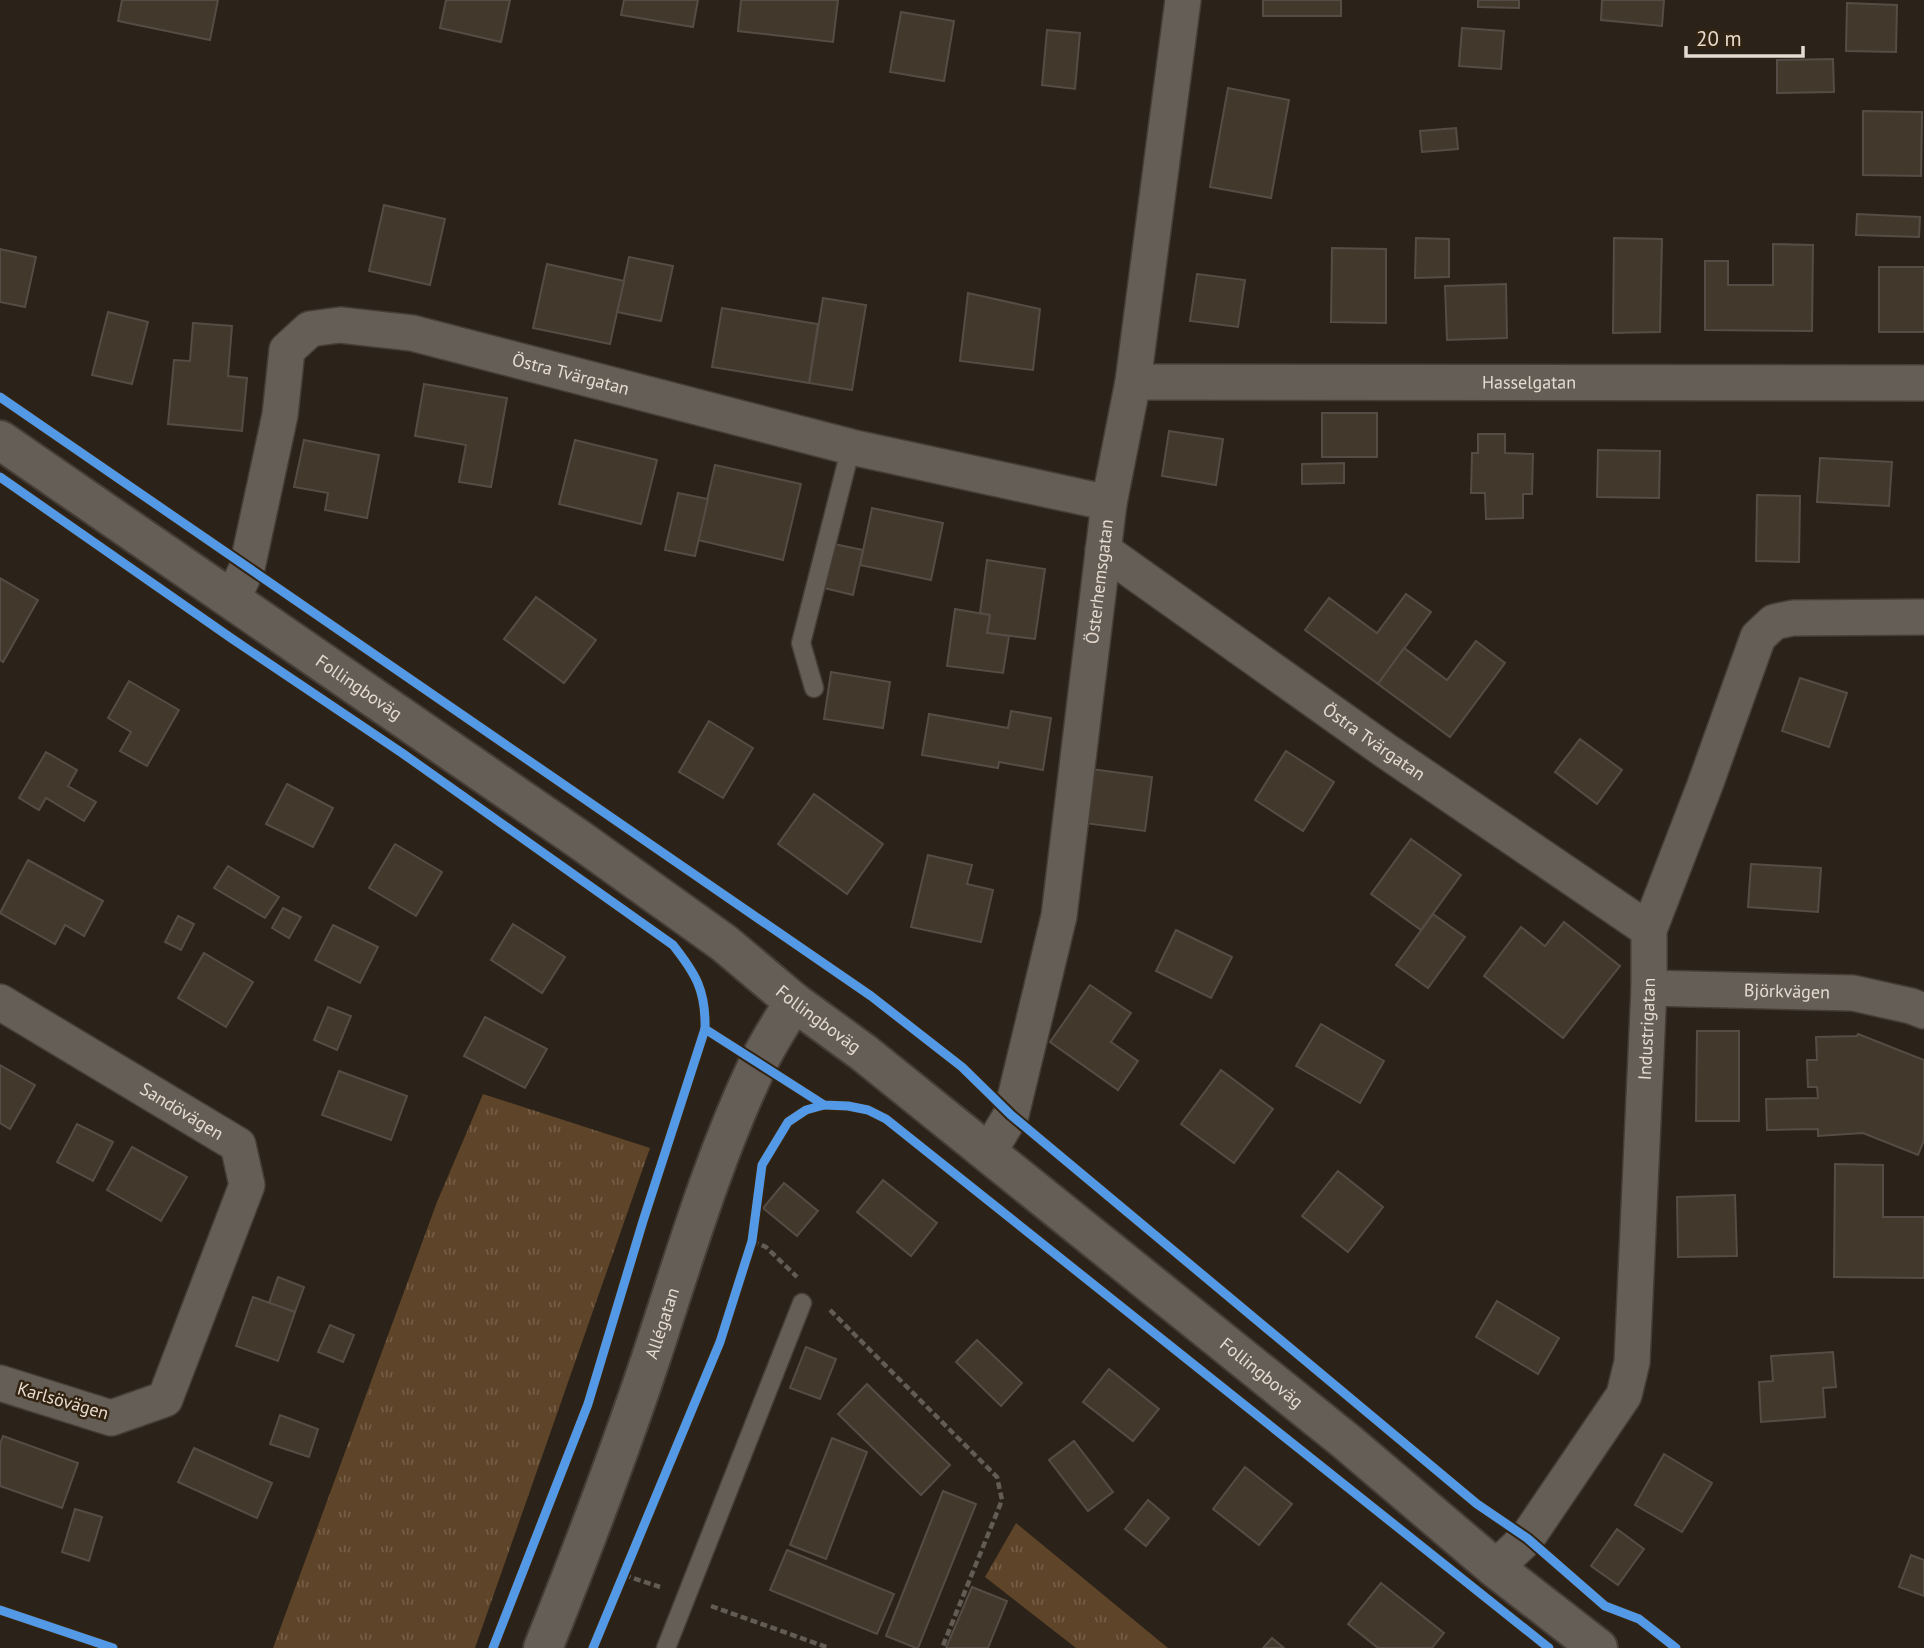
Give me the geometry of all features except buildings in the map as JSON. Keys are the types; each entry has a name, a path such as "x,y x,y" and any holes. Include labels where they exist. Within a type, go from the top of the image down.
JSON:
{"main road":[{"name":"Follingboväg","path":"0,440 484,773 724,943 794,1002 864,1053 1347,1443 1495,1568 1598,1648"},
{"name":"Allégatan","path":"543,1648 647,1370 715,1165 758,1064 794,1002"}],"street":[{"name":"Österhemsgatan","path":"988,1153 1011,1115 1059,916 1103,550 1133,382 1183,0"},
{"name":"Östra Tvärgatan","path":"232,600 247,568 280,415 287,350 310,329 340,326 412,333 851,447 1110,503"},
{"name":"Hasselgatan","path":"1133,382 1924,383"},
{"name":"Östra Tvärgatan","path":"1103,550 1386,751 1649,930"},
{"name":"Industrigatan","path":"1495,1568 1527,1538 1624,1395 1632,1362 1649,988 1649,930 1758,637 1774,622 1793,618 1924,617"},
{"name":"Björkvägen","path":"1649,988 1853,993 1924,1011"},
{"name":"Sandövägen","path":"0,1002 238,1145 247,1185 165,1399"},
{"name":"Karlsövägen","path":"0,1383 111,1419 165,1399"}],"lane":[{"path":"814,688 801,643 851,447"},
{"path":"666,1648 802,1303"}],"path":[{"path":"751,1241 766,1247 801,1281"},
{"path":"829,1309 997,1477 1002,1500 942,1648"},
{"path":"624,1575 829,1648"}],"green space":[{"path":"483,1094 650,1148 475,1648 273,1648 437,1202"},
{"path":"1016,1523 1168,1648 1076,1648 985,1577"}],"cycle path":[{"path":"0,397 871,996 962,1067 1011,1115 1477,1504 1527,1538 1605,1606 1639,1619 1676,1648"},
{"path":"0,477 402,753 673,945 698,984 704,1004 705,1029 824,1105 868,1110 886,1119 1549,1648"},
{"path":"493,1648 588,1404 705,1029"},
{"path":"593,1648 720,1342 752,1241 762,1165 788,1122 806,1110 824,1105"},
{"path":"0,1610 113,1648"}]}
